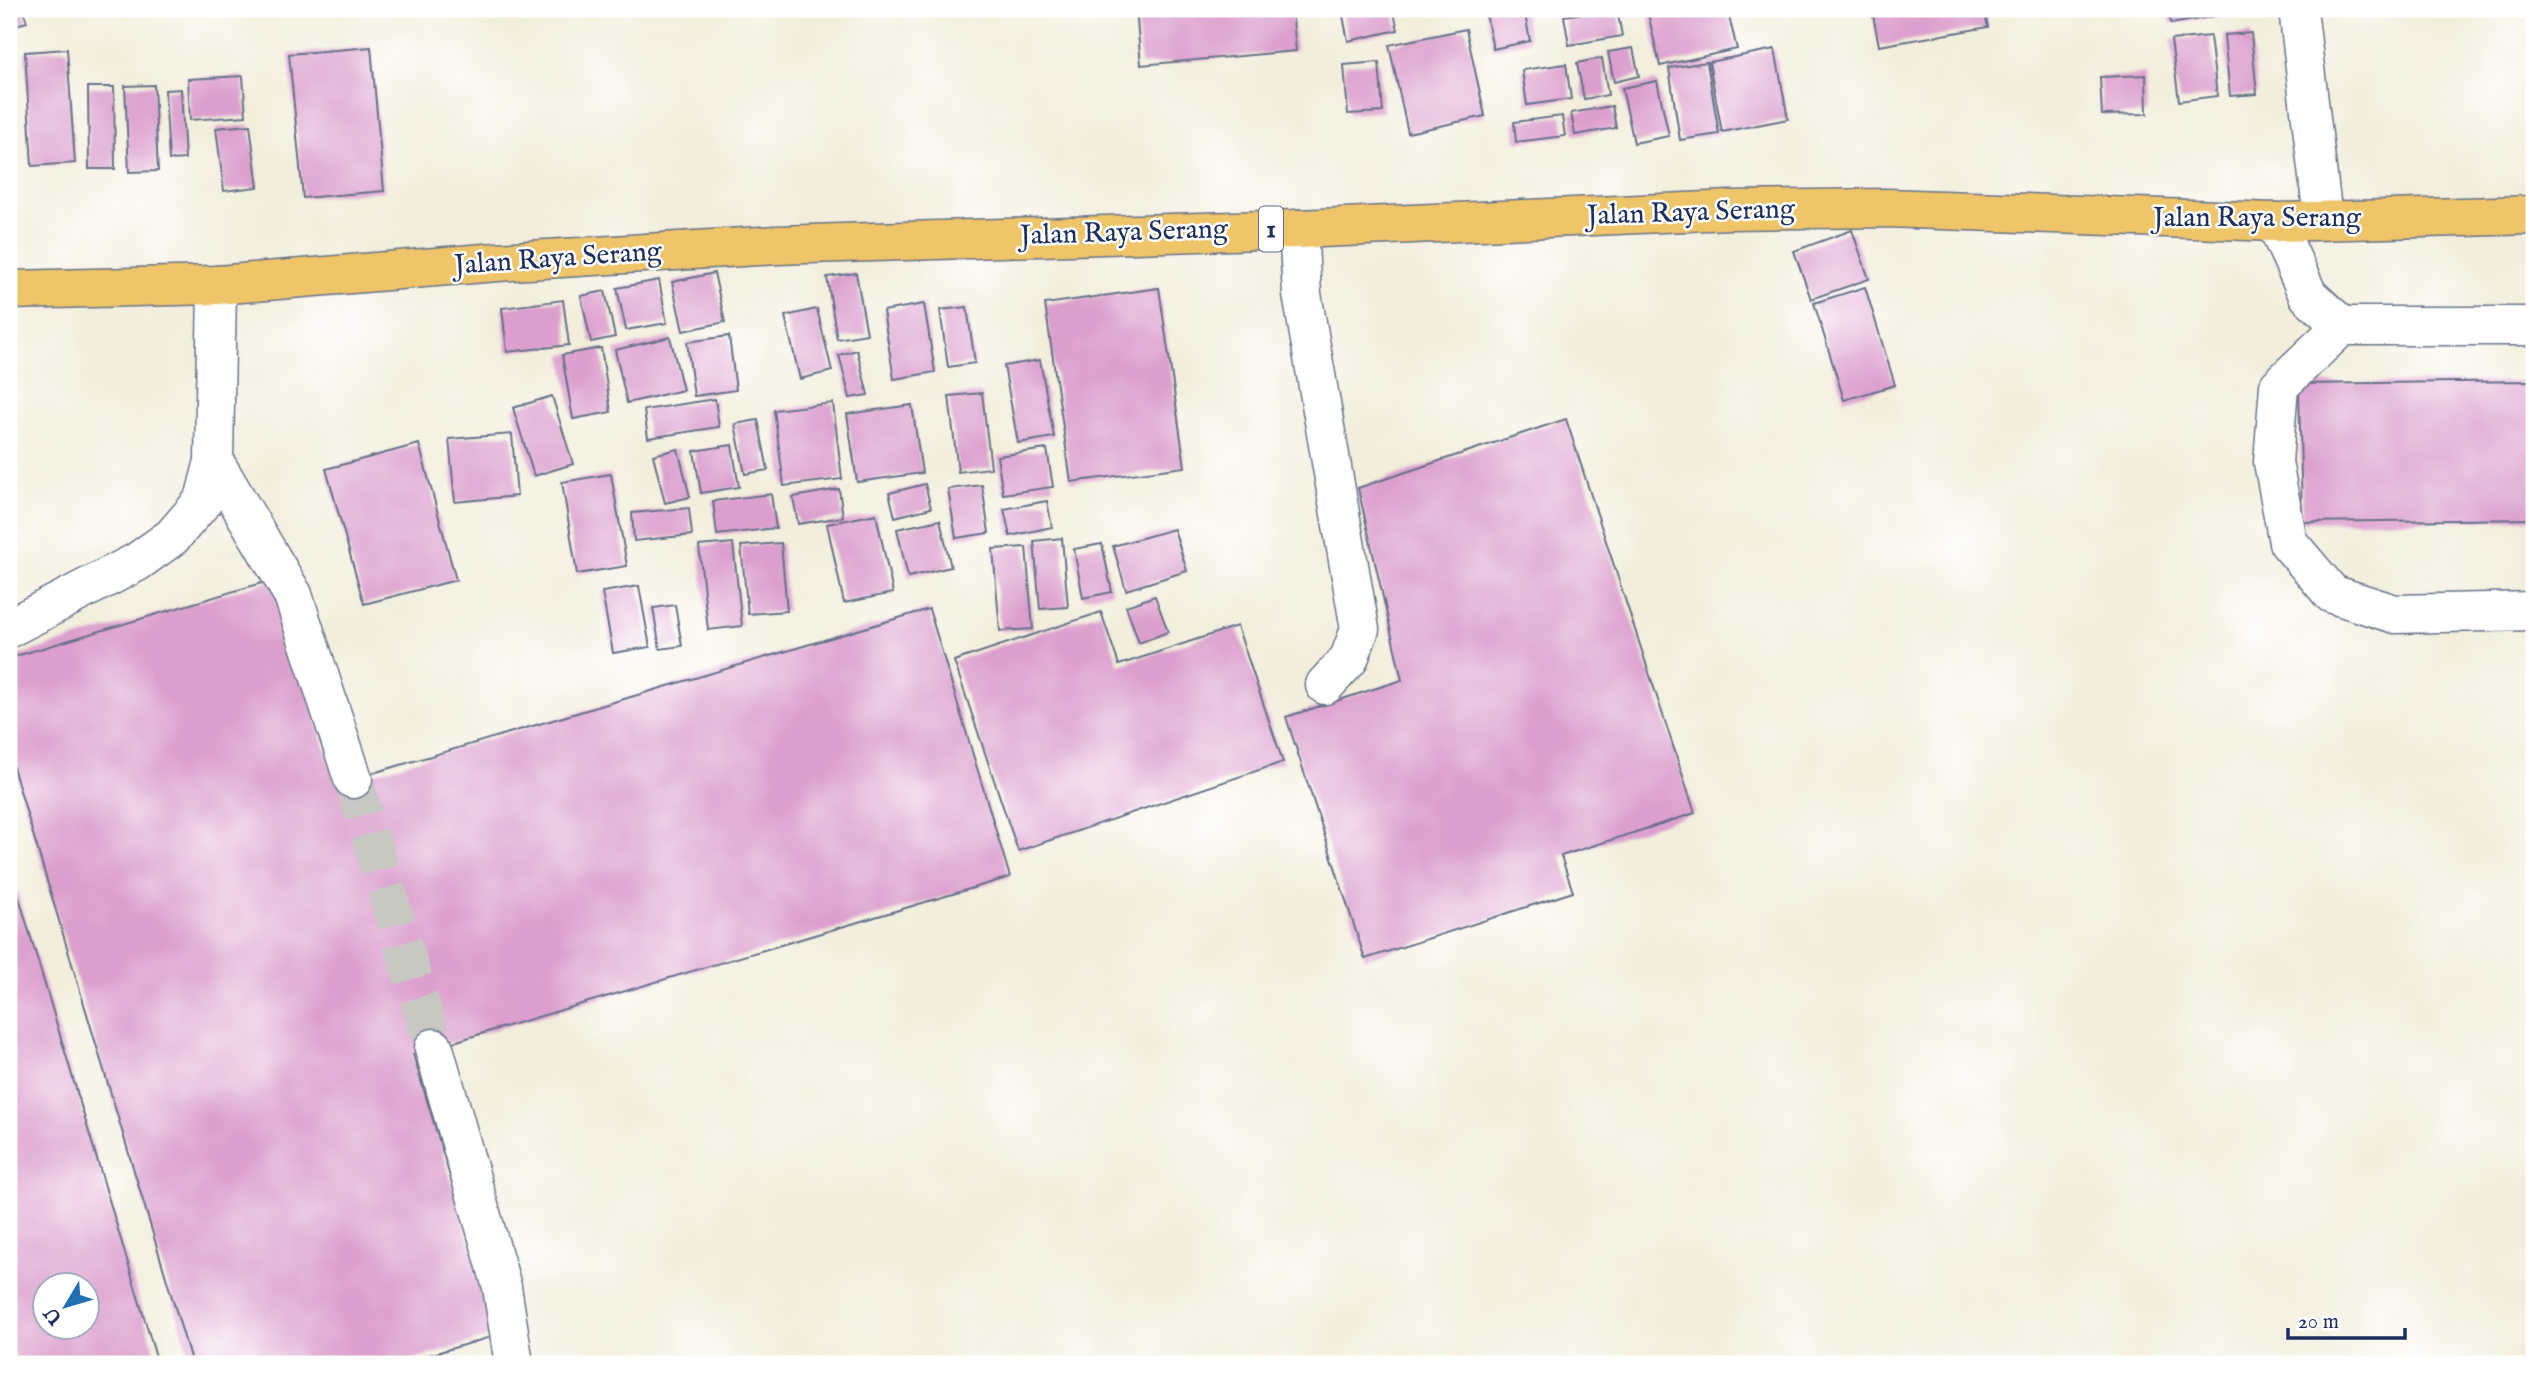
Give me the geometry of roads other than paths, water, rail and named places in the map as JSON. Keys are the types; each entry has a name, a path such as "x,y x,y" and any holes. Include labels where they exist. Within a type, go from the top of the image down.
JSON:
{"highway":[{"name":"Jalan Raya Serang","path":"9,290 217,285 497,261 777,245 1298,229 1730,210 1873,208 2275,222 2534,215"}],"street":[{"path":"2298,9 2323,219"},
{"path":"2275,222 2308,295 2342,326 2534,326"},
{"path":"1298,229 1302,294 1360,629 1349,659 1325,685"},
{"path":"9,628 137,562 172,537 204,500 214,461 217,285"},
{"path":"2342,326 2279,386 2273,463 2288,542 2332,594 2395,614 2534,611"},
{"path":"214,461 293,595 353,779"},
{"path":"434,1048 502,1287 514,1364"}],"tunnel":[{"path":"353,779 434,1048"}]}
